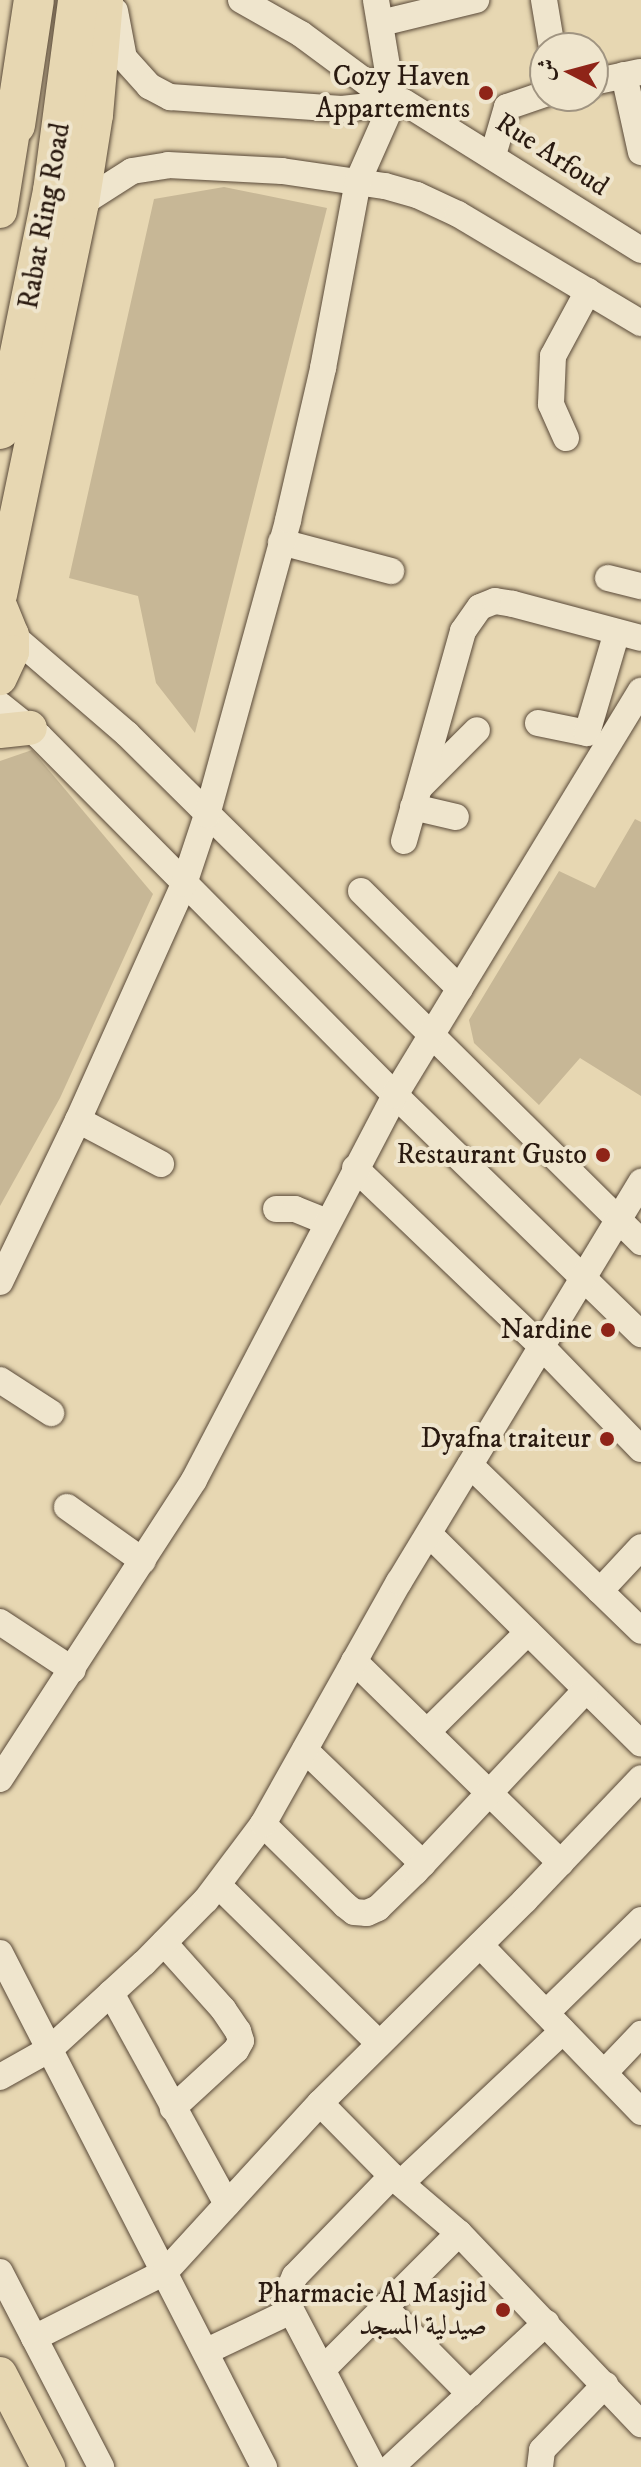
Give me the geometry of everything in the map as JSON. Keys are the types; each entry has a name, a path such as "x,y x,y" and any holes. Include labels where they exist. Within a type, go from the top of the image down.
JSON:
{"highway":[{"path":"15,125 34,0"},
{"name":"Rabat Ring Road","path":"0,355 42,119 55,0"},
{"name":"Rabat Ring Road","path":"0,429 18,363 53,191 78,0"}],"main road":[{"path":"0,211 15,125 26,0"},
{"path":"0,595 58,334 82,203 96,115 106,0"},
{"path":"0,678 12,652 6,621"},
{"path":"0,2374 48,2467"},
{"path":"0,2417 25,2467"}],"street":[{"name":"Rue Arfoud","path":"114,0 124,58 149,86 170,97 342,109 404,102 429,114 637,244"},
{"path":"241,0 338,60 393,102"},
{"path":"0,1282 78,1120 184,884 207,815 281,542 323,368 358,181 393,102 379,12 476,0"},
{"path":"544,0 549,32"},
{"path":"609,78 632,73 641,152"},
{"path":"493,155 507,107 529,99"},
{"path":"82,203 132,171 148,166 282,171 358,181 417,195 458,214 641,323"},
{"path":"566,438 551,404 553,356 588,291"},
{"path":"281,542 391,571"},
{"path":"608,578 641,586"},
{"path":"404,841 463,631 480,607 495,601 513,604 629,635 587,733 538,723"},
{"path":"6,621 127,734 641,1242"},
{"path":"0,1779 143,1561 221,1431 395,1095 641,691"},
{"path":"0,705 15,730 184,884 641,1334"},
{"path":"416,798 477,730"},
{"path":"416,798 456,817"},
{"path":"361,891 460,989"},
{"path":"78,1120 161,1164"},
{"path":"355,1168 542,1347 641,1449"},
{"path":"0,2077 50,2049 164,1943 218,1885 263,1824 354,1661 641,1182"},
{"path":"276,1209 295,1209 328,1222"},
{"path":"0,1380 51,1413"},
{"path":"470,1465 641,1631"},
{"path":"67,1507 143,1561"},
{"path":"429,1534 641,1744"},
{"path":"600,1591 641,1547"},
{"path":"0,1622 73,1670"},
{"path":"427,1732 528,1632"},
{"path":"354,1661 561,1863"},
{"path":"263,1824 345,1905 361,1914 378,1908 585,1691"},
{"path":"305,1750 423,1864"},
{"path":"34,2338 165,2272 320,2103 561,1863 641,1778"},
{"path":"218,1885 379,2043"},
{"path":"373,2467 291,2311 286,2291 295,2276 554,2022 641,1920"},
{"path":"164,1943 223,2009 241,2041 236,2050 173,2108"},
{"path":"480,1945 641,2112"},
{"path":"0,1953 264,2467"},
{"path":"111,1993 227,2204"},
{"path":"604,2073 641,2034"},
{"path":"320,2103 397,2179 459,2233 641,2424"},
{"path":"323,2369 459,2233"},
{"path":"0,2272 101,2467"},
{"path":"385,2308 470,2394"},
{"path":"207,2351 291,2311"},
{"path":"391,2467 546,2323"},
{"path":"540,2467 542,2450 605,2385"}],"shaded area":[{"path":"224,187 327,208 195,733 156,683 138,596 69,578 154,199"},
{"path":"32,750 153,894 60,1098 0,1206 0,761"},
{"path":"635,819 641,822 641,1096 580,1058 539,1105 474,1043 469,1020 559,871 595,888"}],"place":[{"name":"Cozy Haven Appartements","path":"486,93"},
{"name":"Restaurant Gusto","path":"603,1155"},
{"name":"Nardine","path":"608,1330"},
{"name":"Dyafna traiteur","path":"607,1439"},
{"name":"Pharmacie Al Masjid صيدلية المسجد","path":"503,2310"}]}
